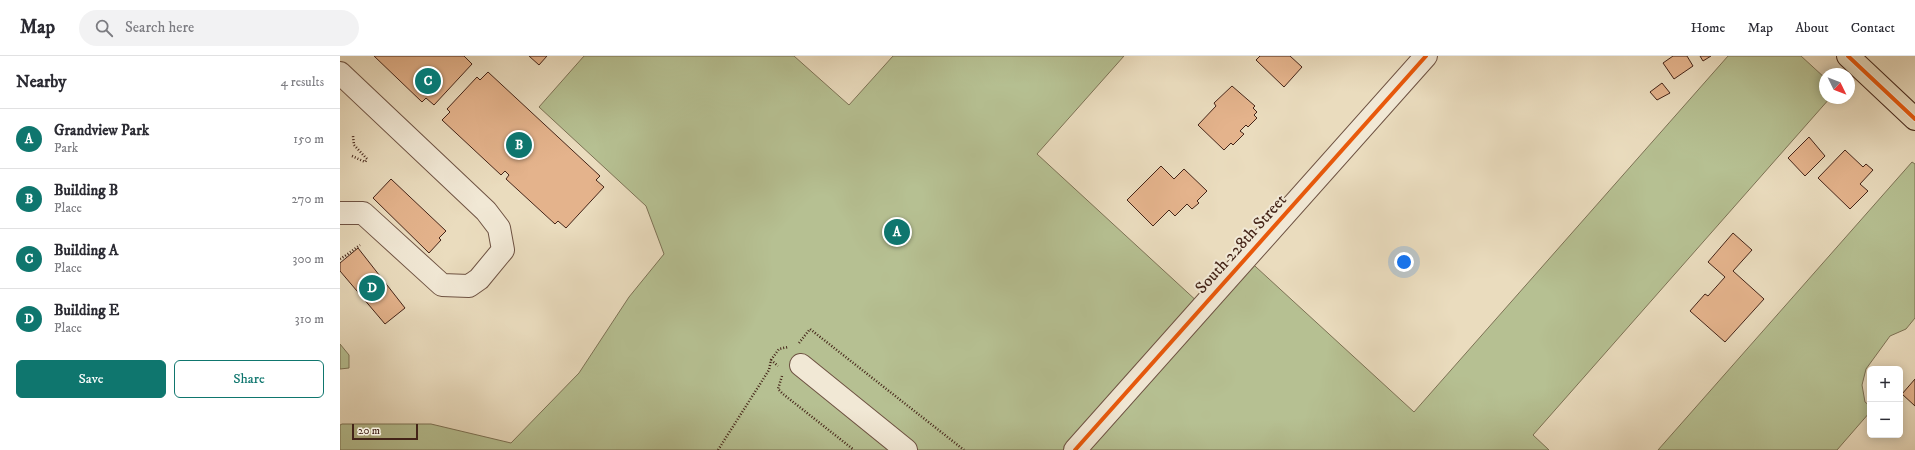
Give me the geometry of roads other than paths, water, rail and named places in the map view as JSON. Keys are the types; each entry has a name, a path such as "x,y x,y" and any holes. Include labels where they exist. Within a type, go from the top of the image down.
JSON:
{"main road":[{"path":"1848,56 1915,119"}],"street":[{"name":"South 228th Street","path":"1075,450 1426,56"},
{"path":"340,73 486,211 499,228 503,250 479,279 469,286 442,286 363,213 340,213"},
{"path":"792,368 906,450"}],"place":[{"name":"Building A","path":"428,81"},
{"name":"Building B","path":"519,145"},
{"name":"Grandview Park","path":"897,232"},
{"name":"Building E","path":"372,288"}]}
